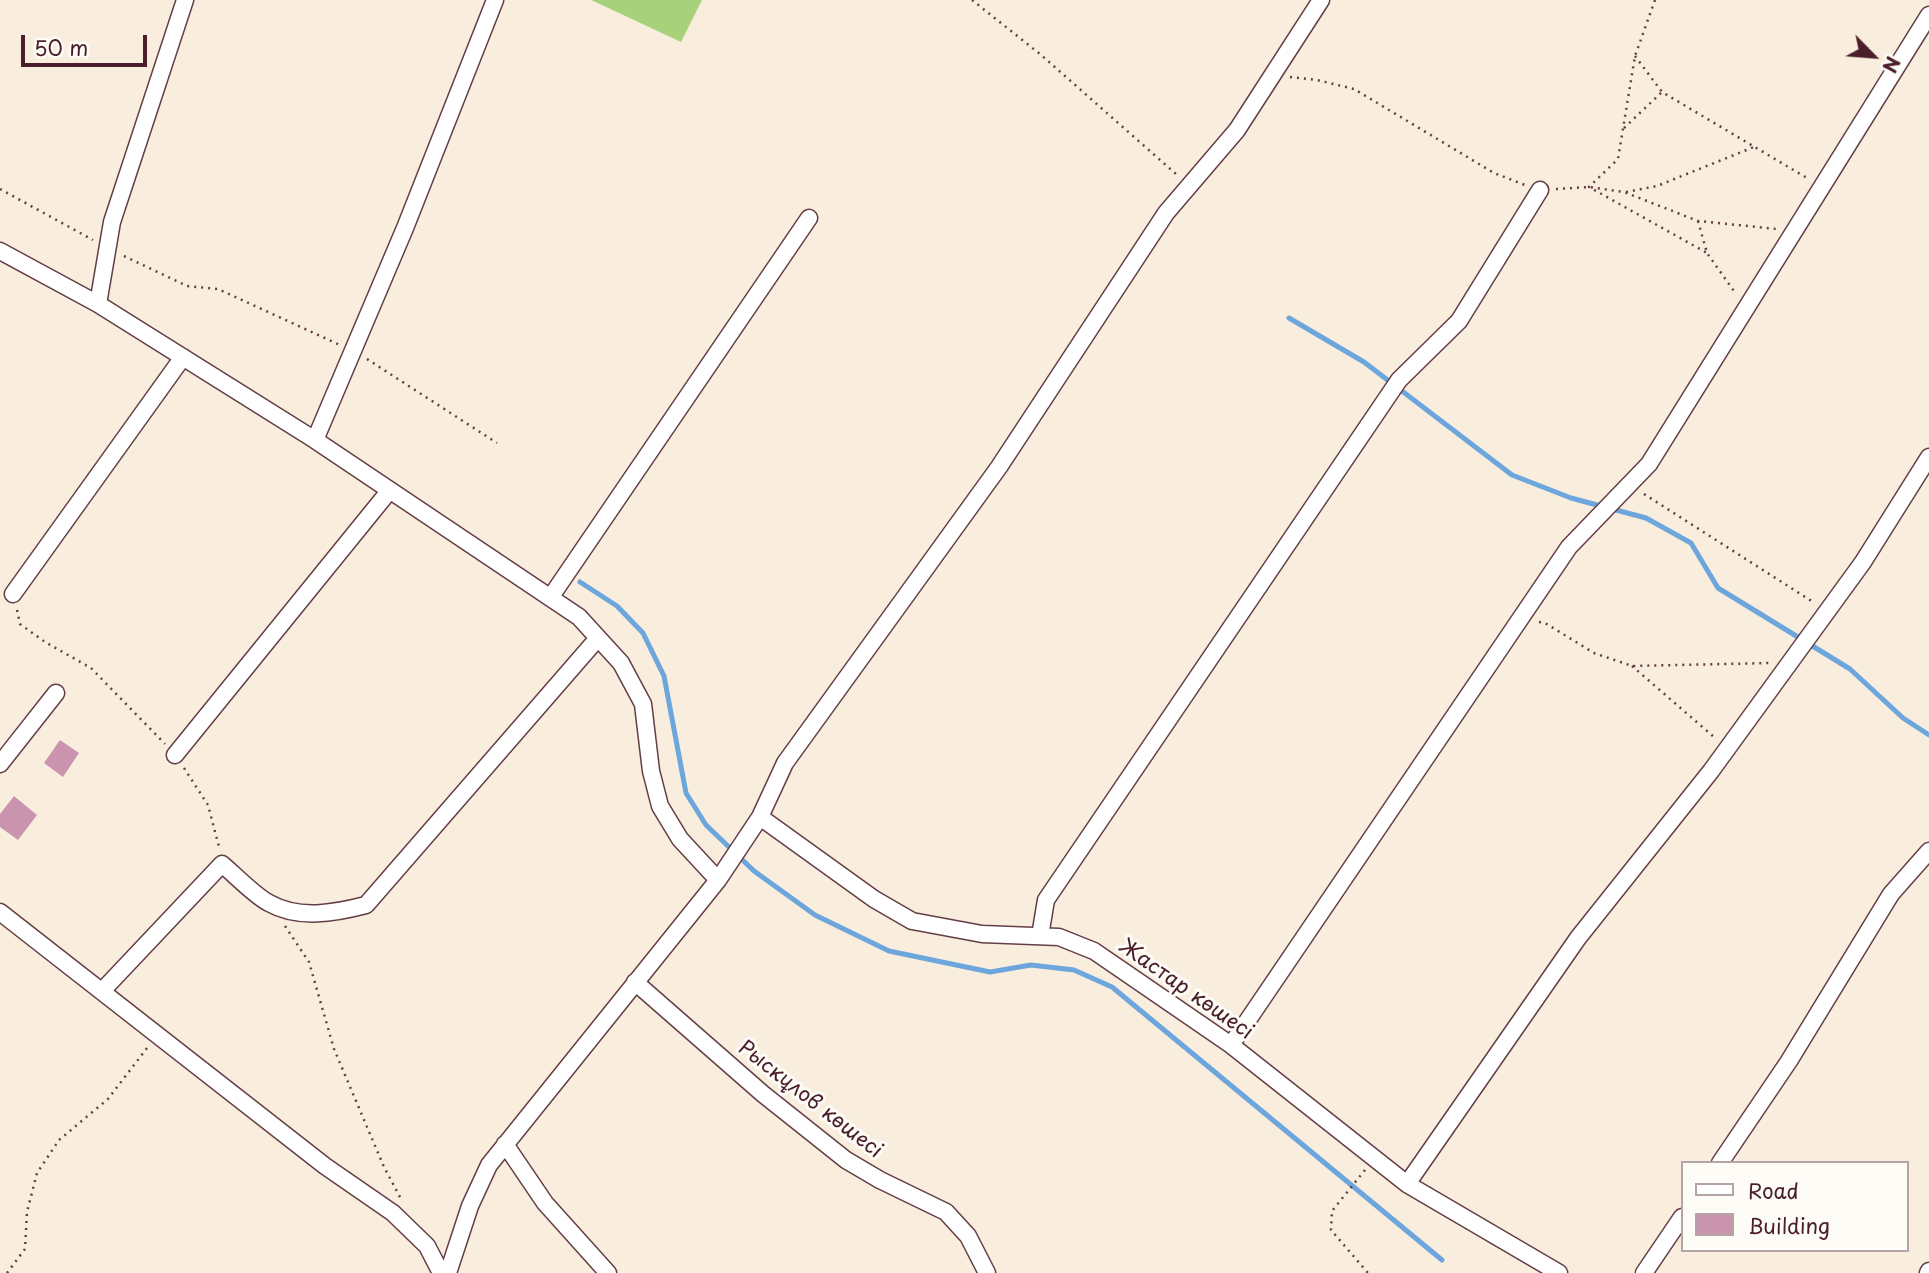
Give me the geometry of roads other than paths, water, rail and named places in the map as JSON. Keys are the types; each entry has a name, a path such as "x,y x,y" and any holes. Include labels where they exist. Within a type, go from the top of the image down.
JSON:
{"street":[{"path":"98,303 112,222 185,0"},
{"path":"315,440 405,228 495,0"},
{"path":"448,1273 470,1206 489,1165 718,880 760,817 785,763 999,467 1166,213 1237,130 1321,0"},
{"path":"1231,1045 1569,547 1650,464 1929,15"},
{"path":"1040,936 1046,900 1399,380 1459,321 1540,190"},
{"path":"550,598 809,218"},
{"path":"0,251 98,303 183,356 315,440 579,617 621,663 643,704 651,771 660,806 680,839 718,880"},
{"path":"13,594 183,356"},
{"path":"1407,1184 1578,939 1727,749 1828,611 1863,562 1929,457"},
{"path":"175,755 390,490"},
{"path":"102,991 222,864 269,904 301,914 339,912 366,905 598,638"},
{"path":"0,764 56,693"},
{"name":"Жастар көшесі","path":"760,817 874,899 912,921 982,934 1059,937 1094,951 1231,1045 1407,1184 1559,1273"},
{"path":"1721,1161 1790,1061 1891,894 1929,850"},
{"path":"0,912 325,1166 393,1213 427,1246 442,1273"},
{"name":"Рыскұлов көшесі","path":"635,982 763,1094 846,1160 946,1212 968,1236 987,1273"},
{"path":"505,1144 545,1203 608,1273"},
{"path":"1644,1273 1680,1220"}],"waterway":[{"path":"1289,318 1364,362 1512,475 1571,498 1646,518 1691,543 1718,588 1850,669 1903,718 1929,735"},
{"path":"580,582 617,606 643,633 664,676 686,793 706,825 754,871 815,915 889,951 990,972 1031,965 1074,970 1112,987 1442,1260"}]}
